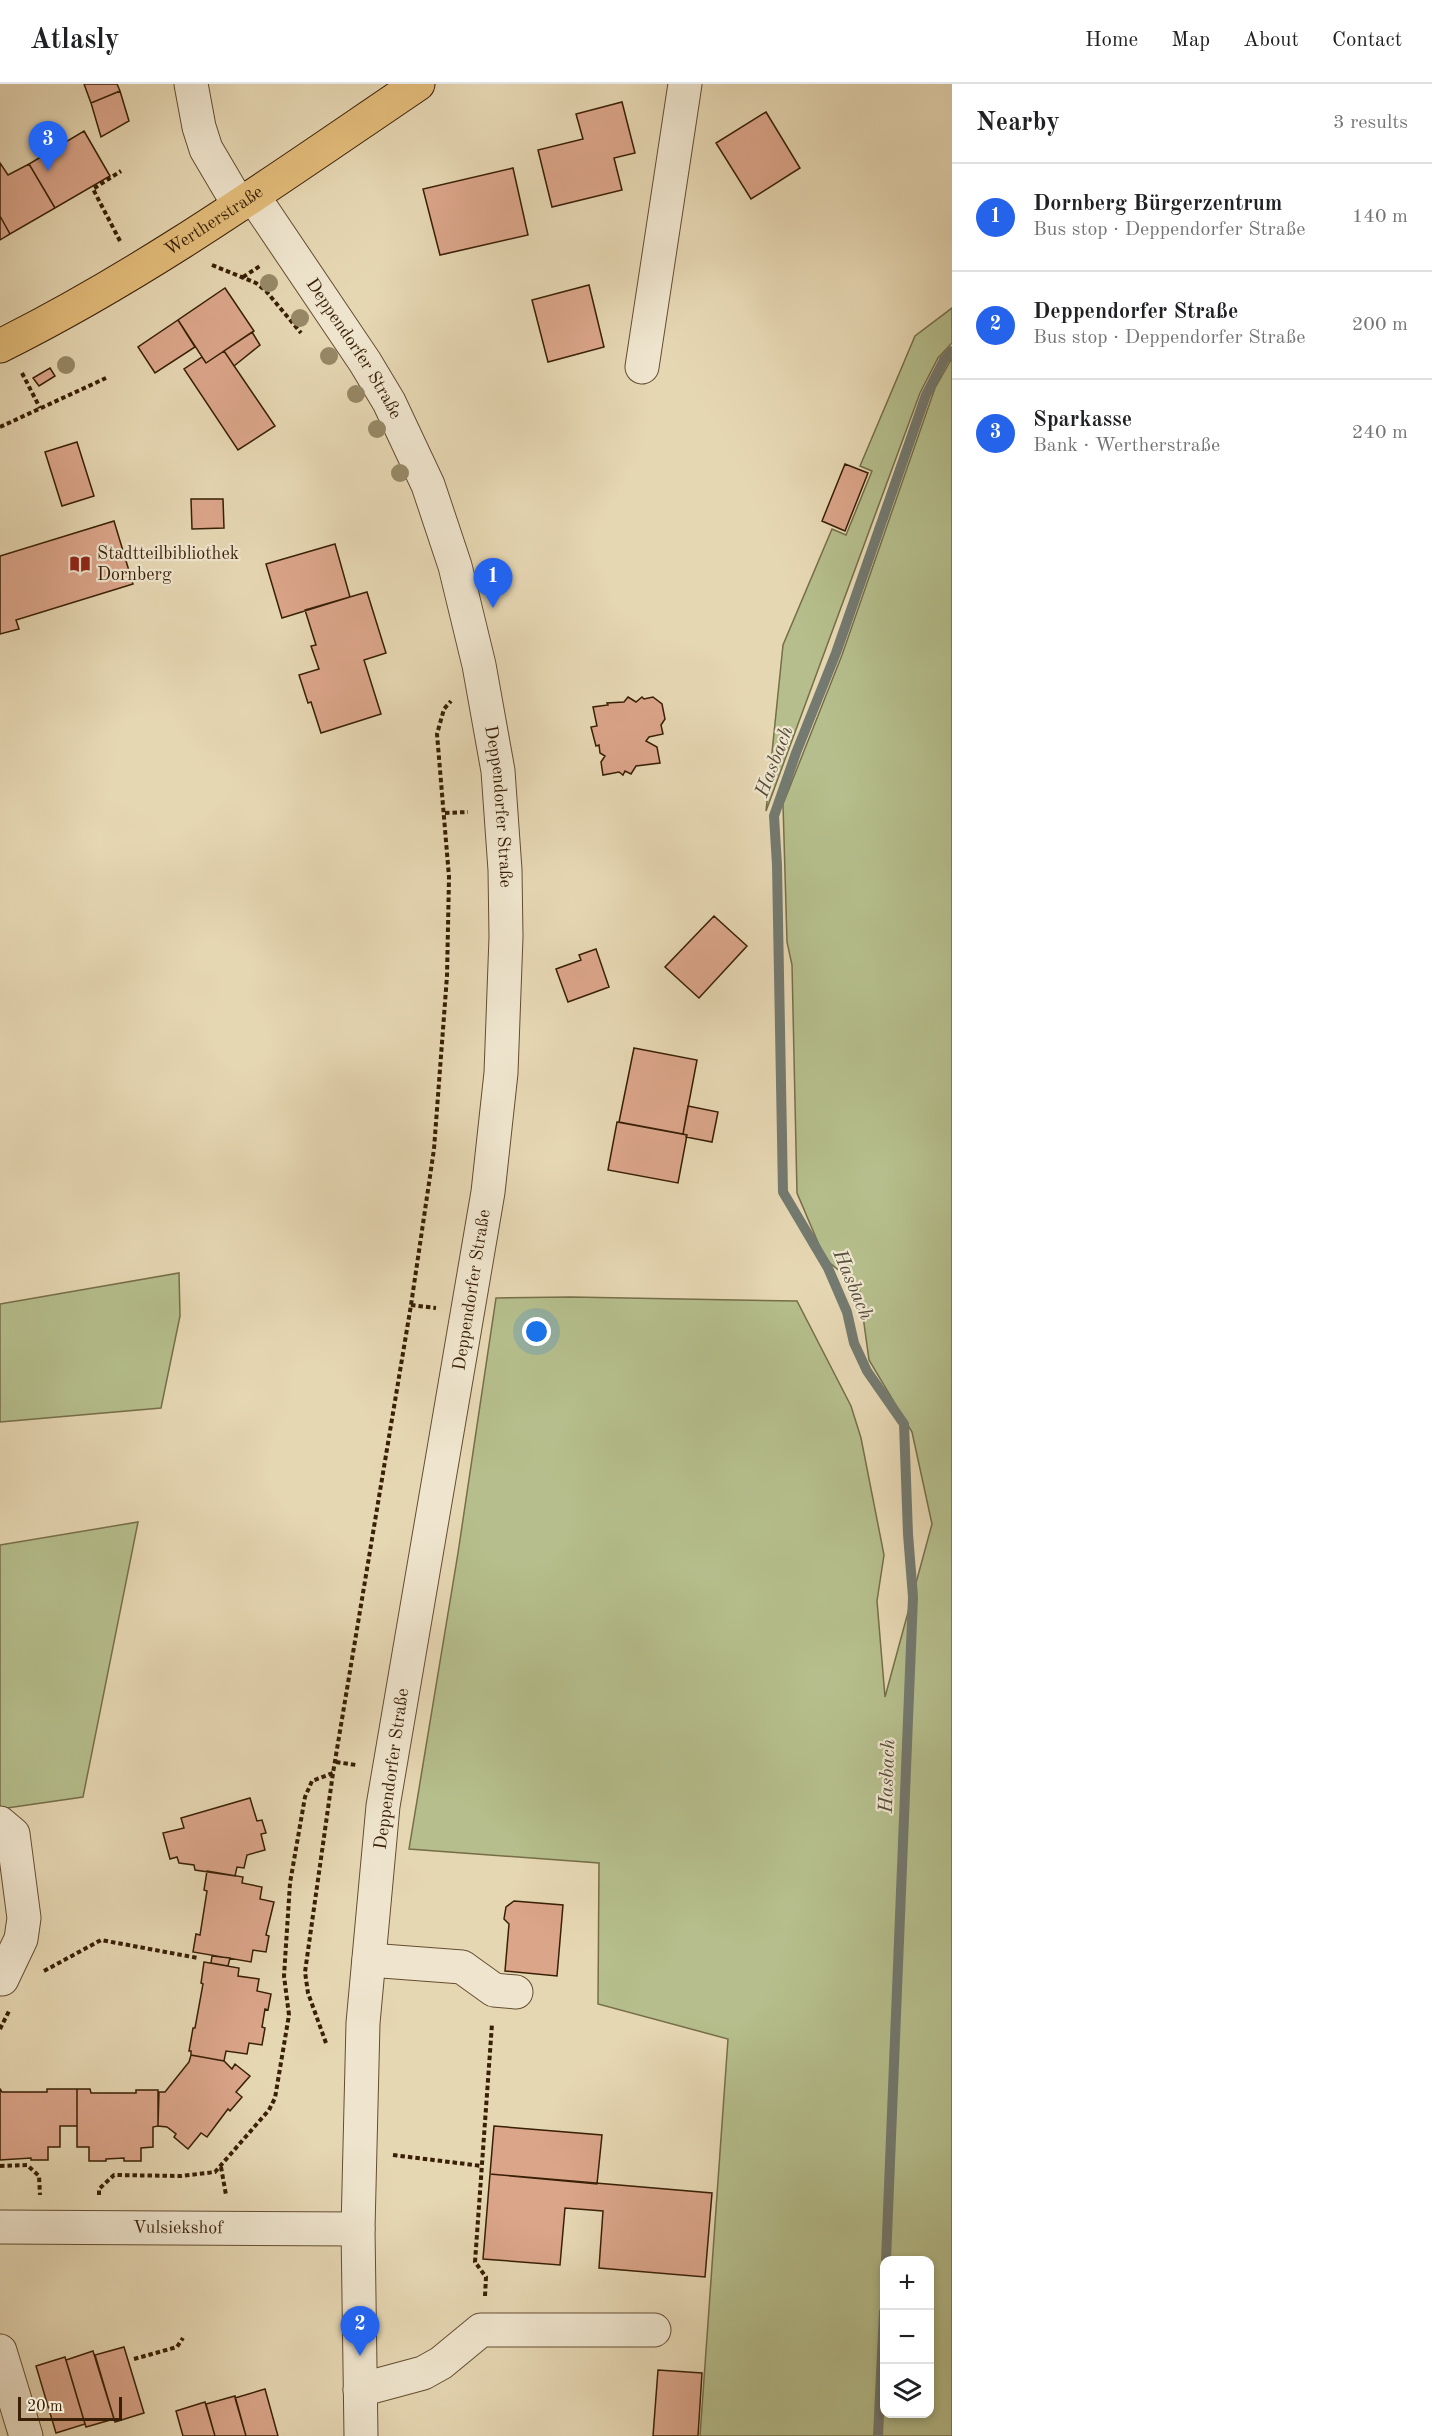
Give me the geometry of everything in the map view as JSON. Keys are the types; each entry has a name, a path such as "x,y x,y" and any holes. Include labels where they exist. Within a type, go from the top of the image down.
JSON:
{"main road":[{"name":"Wertherstraße","path":"0,346 134,270 246,200 418,84"}],"street":[{"name":"Deppendorfer Straße","path":"191,84 206,150 246,200 365,362 409,442 441,519 479,664 498,771 506,870 507,937 501,1073 488,1192 383,1806 363,2023 358,2229 361,2436"},
{"path":"642,367 685,84"},
{"path":"0,1823 13,1834 24,1918 8,1991"},
{"path":"369,1960 462,1967 505,1991"},
{"name":"Vulsiekshof","path":"0,2227 358,2229"},
{"path":"360,2390 423,2373 441,2363 481,2330 654,2330"},
{"path":"0,2350 26,2436"}],"path":[{"path":"121,171 93,189 134,270"},
{"path":"170,247 256,283 266,291 306,340"},
{"path":"0,427 106,378"},
{"path":"329,2053 308,1994 305,1972 333,1773 411,1305 434,1149 447,976 449,877 437,734 444,709 479,664"},
{"path":"99,2189 114,2175 209,2175 221,2166 261,2122 275,2098 289,2015 284,1976 290,1883 305,1797 312,1781 333,1773"},
{"path":"41,1973 101,1940 198,1958"},
{"path":"0,2029 8,1991"},
{"path":"481,2330 486,2277 475,2262 482,2166 505,1991"},
{"path":"360,2151 482,2166"},
{"path":"0,2166 27,2165 39,2176"},
{"path":"221,2166 226,2197"},
{"path":"134,2359 177,2347 183,2338"}],"green space":[{"path":"952,308 952,343 938,358 920,393 766,811 783,645 832,529 846,535 872,471 860,466 915,336"},
{"path":"952,358 952,2436 700,2436 728,2039 598,2004 599,1863 409,1849 458,1553 496,1298 797,1301 851,1406 861,1438 884,1555 877,1601 885,1697 932,1524 912,1432 869,1360 859,1287 825,1259 797,1193 792,965 787,942 783,804 842,655 935,388"},
{"path":"179,1273 180,1316 161,1408 0,1422 0,1304"},
{"path":"138,1522 83,1797 0,1809 0,1545"}],"building":[{"path":"84,84 117,84 120,91 91,103"},
{"path":"120,91 129,121 101,137 91,103"},
{"path":"622,102 635,153 614,158 622,190 552,207 538,150 583,139 576,114"},
{"path":"766,112 800,168 751,199 716,143"},
{"path":"84,131 110,176 55,208 29,164"},
{"path":"0,163 8,175 29,164 55,208 10,234 0,216"},
{"path":"513,168 528,235 440,255 423,189"},
{"path":"0,216 10,234 0,240"},
{"path":"589,285 604,347 548,362 532,300"},
{"path":"225,288 254,331 206,363 178,320"},
{"path":"178,320 195,347 155,373 138,347"},
{"path":"252,332 260,345 234,366 224,351"},
{"path":"224,351 275,426 238,450 184,369 202,357 206,363"},
{"path":"50,368 55,376 39,386 33,378"},
{"path":"77,442 94,496 62,506 45,452"},
{"path":"845,464 868,473 845,531 822,521"},
{"path":"191,499 223,499 224,528 192,529"},
{"path":"114,521 133,584 16,620 19,629 0,634 0,556"},
{"path":"335,544 350,597 282,618 266,564"},
{"path":"367,592 386,653 364,660 381,714 321,733 299,675 319,669 311,646 316,645 305,610"},
{"path":"628,697 636,702 642,697 644,699 653,697 662,704 665,719 661,725 663,734 649,737 646,741 657,747 660,763 636,766 631,774 625,771 623,775 619,772 603,775 601,762 605,756 600,753 599,745 596,746 591,727 597,726 593,707 624,702"},
{"path":"714,916 747,946 699,998 665,967"},
{"path":"596,949 609,987 568,1002 556,969 581,960 579,955"},
{"path":"634,1048 697,1060 683,1134 619,1122"},
{"path":"688,1106 718,1112 712,1142 686,1137 687,1135 683,1134"},
{"path":"617,1122 687,1135 678,1183 608,1170"},
{"path":"250,1798 257,1821 262,1820 266,1833 261,1834 265,1850 247,1855 244,1868 237,1867 235,1876 195,1870 194,1865 179,1863 177,1857 170,1859 163,1833 184,1828 181,1818"},
{"path":"207,1871 243,1877 242,1883 262,1887 260,1899 274,1902 266,1935 269,1936 266,1952 253,1950 251,1962 193,1952 196,1934 200,1935 207,1891 204,1890"},
{"path":"514,1901 563,1905 557,1976 505,1971 509,1924 504,1919 506,1907"},
{"path":"212,1956 230,1958 228,1966 211,1963"},
{"path":"204,1962 239,1968 238,1976 259,1979 257,1991 271,1994 268,2010 265,2009 262,2045 249,2043 247,2054 226,2051 224,2061 191,2055 189,2051 203,1984 201,1983"},
{"path":"191,2055 224,2061 232,2069 235,2064 250,2076 236,2092 242,2097 230,2111 228,2109 207,2137 201,2133 188,2149 174,2137 176,2134 167,2127 158,2126 159,2092 165,2092 189,2062"},
{"path":"0,2089 2,2092 47,2092 47,2089 77,2089 77,2126 60,2126 60,2147 48,2147 48,2160 31,2160 31,2158 0,2160"},
{"path":"77,2089 90,2089 91,2093 136,2093 136,2090 158,2090 158,2126 153,2127 153,2147 141,2148 141,2161 124,2161 124,2158 89,2161 89,2147 77,2147"},
{"path":"494,2126 602,2135 597,2184 490,2174"},
{"path":"490,2174 712,2193 705,2277 599,2268 603,2211 565,2208 560,2265 483,2259"},
{"path":"124,2347 144,2413 115,2422 95,2355"},
{"path":"93,2351 114,2419 86,2427 66,2360"},
{"path":"65,2357 85,2424 56,2433 36,2366"},
{"path":"658,2370 702,2373 698,2436 653,2436"},
{"path":"265,2389 278,2436 246,2436 235,2398"},
{"path":"235,2396 246,2436 215,2436 206,2404"},
{"path":"205,2402 215,2436 183,2436 176,2411"}],"waterway":[{"name":"Hasbach","path":"886,2256 913,1597 904,1424 867,1371 854,1343 847,1312 828,1268 783,1192 777,865 774,816 796,753 836,653 926,395 944,360 952,351"},
{"name":"Hasbach","path":"878,2436 881,2364"}],"place":[{"name":"Sparkasse","path":"48,171"},
{"name":"Stadtteilbibliothek Dornberg","path":"80,564"},
{"name":"Dornberg Bürgerzentrum","path":"493,608"},
{"name":"Deppendorfer Straße","path":"360,2356"}]}
